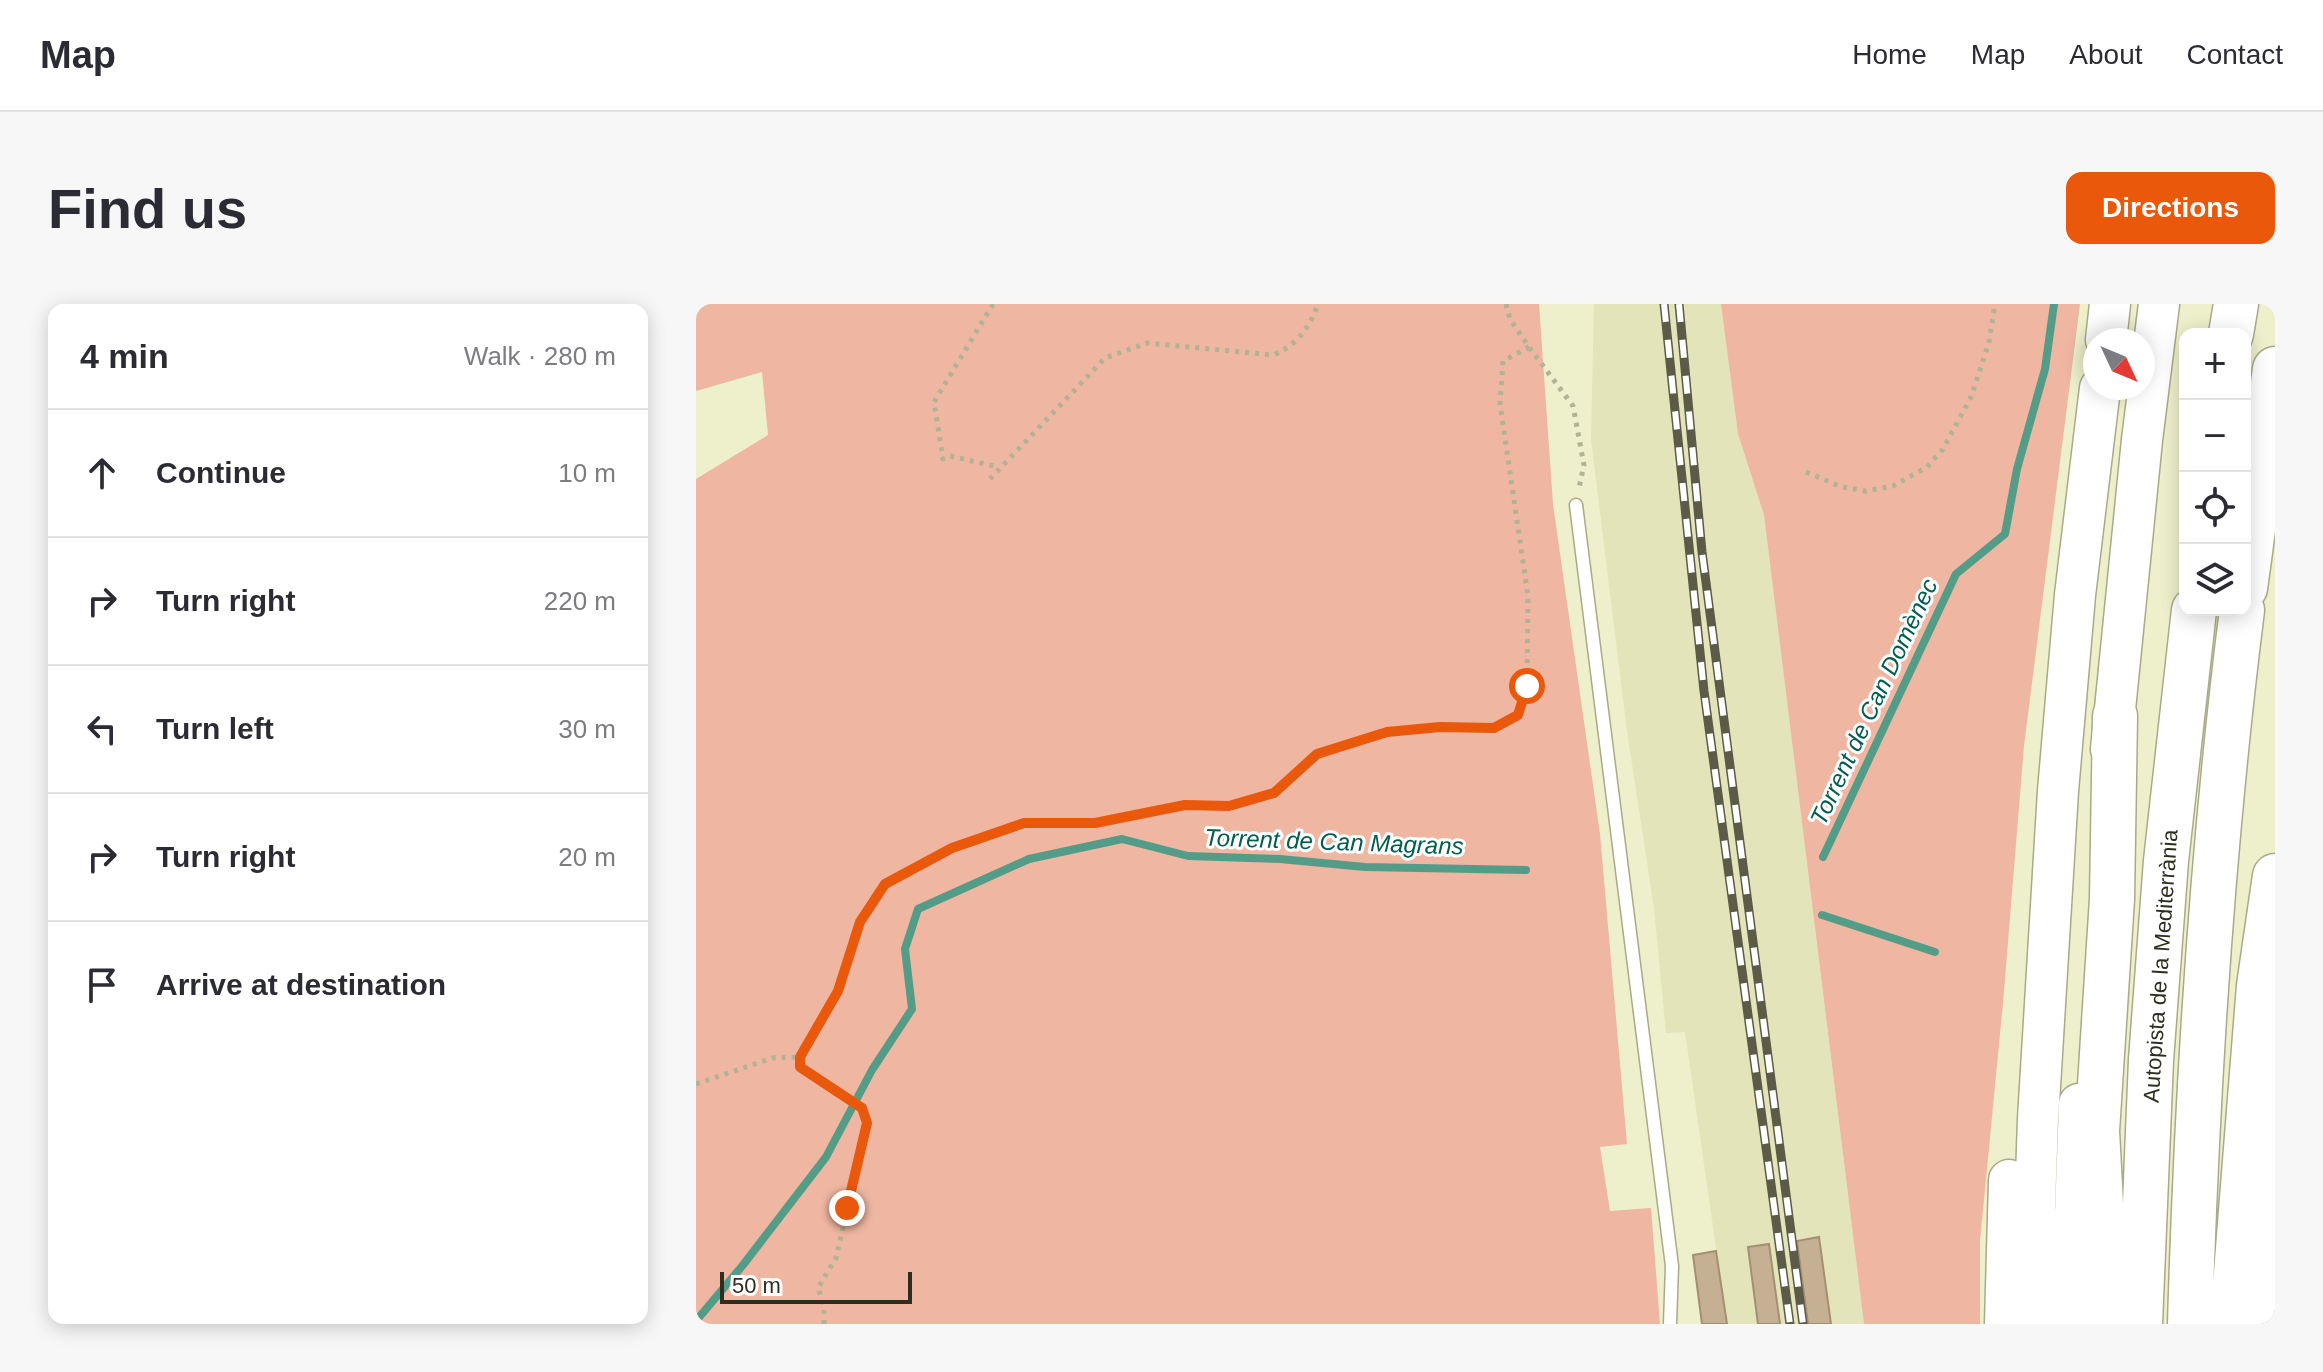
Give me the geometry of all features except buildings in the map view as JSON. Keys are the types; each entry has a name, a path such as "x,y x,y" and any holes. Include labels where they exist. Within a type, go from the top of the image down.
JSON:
{"highway":[{"path":"2107,328 2110,304"},
{"path":"2071,1324 2075,1176 2091,903 2115,716 2130,550 2159,304"},
{"path":"2232,328 2236,304"},
{"path":"2251,544 2275,369"},
{"path":"2038,1324 2036,1163 2058,791 2075,595 2099,400"},
{"name":"Autopista de la Mediterrània","path":"2140,1324 2151,1060 2163,907 2193,616"},
{"path":"2190,1324 2198,1097 2211,905 2241,616"},
{"path":"2103,1324 2104,1259 2097,1131 2112,899 2115,716"},
{"path":"2005,1324 2012,1146 2058,791"},
{"path":"2232,1324 2259,986 2275,876"},
{"path":"2260,1324 2260,1278 2275,1049"}],"lane":[{"path":"1576,505 1672,1266 1670,1324"}],"path":[{"path":"993,304 934,402 943,459 950,456 999,467"},
{"path":"990,479 1105,358 1147,343 1273,355 1291,348 1313,318 1318,304"},
{"path":"1506,304 1510,319 1573,406 1584,465 1576,505"},
{"path":"1806,472 1842,487 1866,491 1893,486 1927,467 1943,449 1971,397 1989,342 1995,304"},
{"path":"824,1324 824,1305 818,1288 836,1258 867,1123 862,1108 800,1067 800,1057 838,991 860,922 885,884 952,848 1024,823 1095,823 1185,805 1229,806 1274,793 1317,754 1359,740 1387,732 1440,727 1494,728 1518,715 1527,686 1528,596 1500,404 1503,361 1529,347"},
{"path":"696,1084 772,1058 800,1057"}],"shaded area":[{"path":"696,304 1539,304 1553,504 1600,834 1627,1144 1600,1147 1610,1211 1651,1208 1660,1324 696,1324 696,479 768,435 762,372 696,391"},
{"path":"1594,304 1721,304 1738,434 1764,515 1864,1324 1727,1324 1685,1032 1666,1033 1654,908 1627,731 1591,439"},
{"path":"1721,304 2080,304 2024,746 1980,1241 1980,1324 1864,1324 1764,515 1738,434"}],"waterway":[{"name":"Torrent de Can Domènec","path":"1823,857 1956,574 2005,534 2017,469 2045,369 2054,304"},
{"name":"Torrent de Can Magrans","path":"696,1321 826,1157 872,1070 912,1009 905,949 918,909 1029,859 1122,839 1188,856 1280,859 1365,867 1526,870"},
{"path":"1822,915 1935,952"}],"railway":[{"path":"1664,304 1704,691 1790,1324"},
{"path":"1679,304 1702,552 1803,1324"}],"route":[{"path":"847,1208 867,1123 862,1108 800,1067 800,1057 838,991 860,922 885,884 952,848 1024,823 1095,823 1185,805 1229,806 1274,793 1317,754 1387,732 1440,727 1494,728 1518,715 1527,686"}]}
